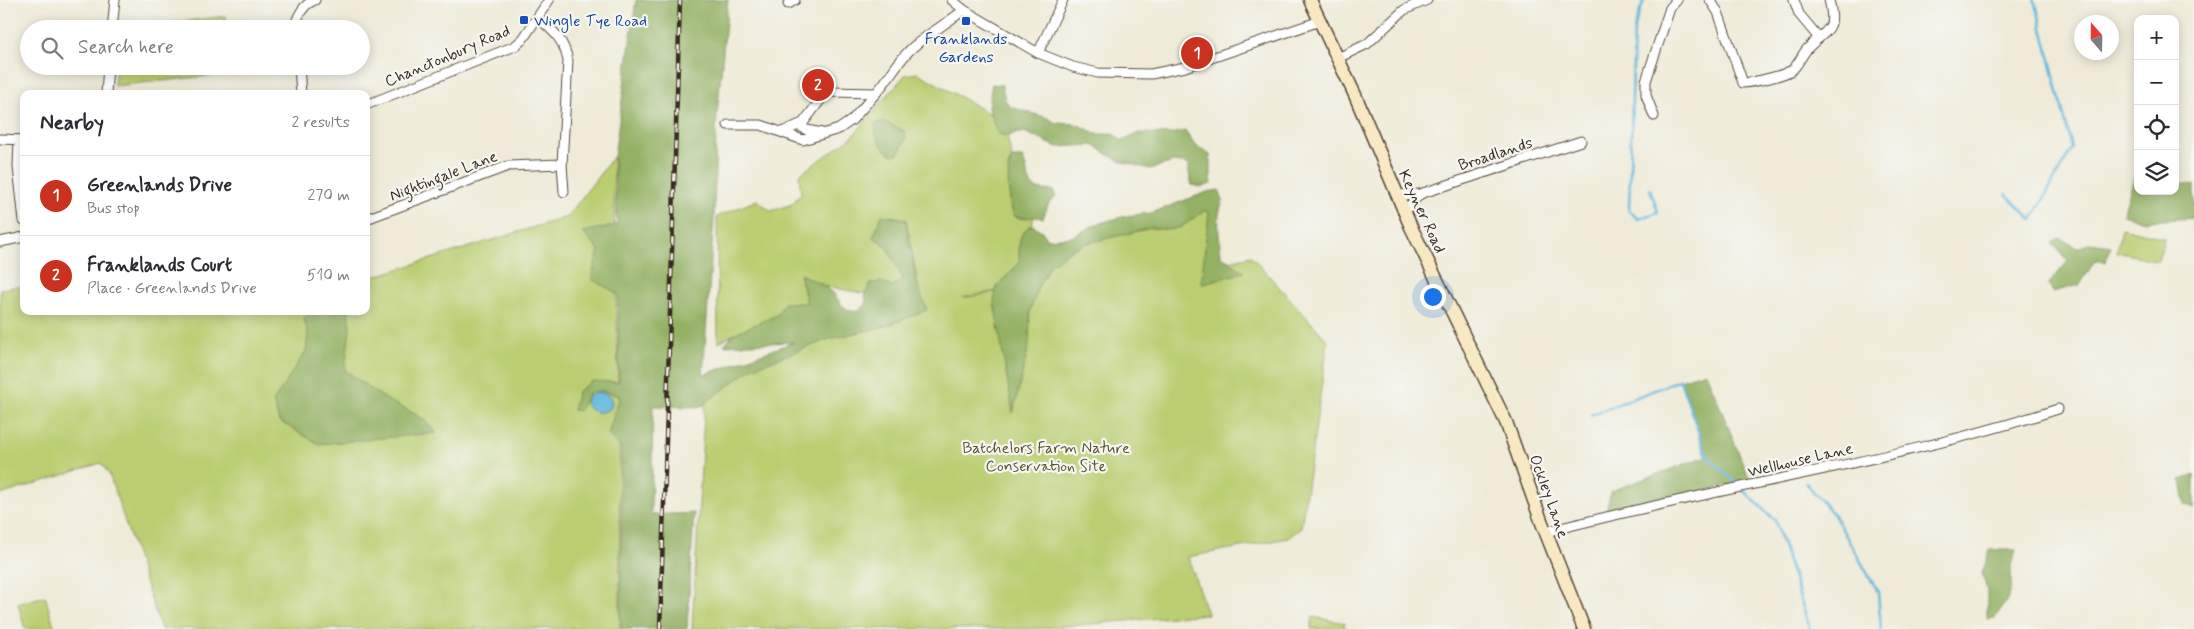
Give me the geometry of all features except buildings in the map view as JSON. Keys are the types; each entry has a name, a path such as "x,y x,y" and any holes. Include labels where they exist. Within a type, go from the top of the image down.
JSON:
{"street":[{"path":"113,20 116,0"},
{"path":"298,20 300,12 310,1 315,0"},
{"name":"Chanctonbury Road","path":"370,103 514,46 523,39 549,0"},
{"path":"952,0 964,10 1038,53 1073,67 1098,73 1151,74 1184,67 1320,21"},
{"path":"1038,53 1063,0"},
{"name":"Keyner Road","path":"1310,0 1338,58 1411,227 1484,375"},
{"path":"1338,58 1367,44 1404,10 1427,0"},
{"path":"1654,116 1646,95 1646,81 1670,8 1677,0"},
{"path":"1710,0 1718,12 1743,83 1753,82 1791,70 1807,49 1828,32 1831,25 1829,0"},
{"path":"1794,0 1799,14 1819,38"},
{"path":"728,125 761,125 803,140 839,129 852,120 887,81 901,60 912,48 964,10"},
{"path":"538,18 557,34 565,48 568,61 562,164 564,192"},
{"path":"106,90 107,75"},
{"path":"300,75 301,90"},
{"path":"782,132 803,123 822,98 831,92 876,93"},
{"path":"798,125 807,130 822,133"},
{"path":"0,139 20,140"},
{"name":"Broadlands","path":"1398,195 1420,194 1581,141"},
{"path":"20,154 18,167 20,185"},
{"name":"Nightingale Lane","path":"370,218 508,166 562,164"},
{"path":"1405,212 1420,194"},
{"path":"0,242 20,238"},
{"name":"Ockley Lane","path":"1484,375 1506,422 1584,629"},
{"name":"Wellhouse Lane","path":"1546,532 1603,517 1945,443 2058,409"}],"green space":[{"path":"636,0 728,0 716,126 714,217 703,375 794,342 724,345 733,334 777,315 784,303 807,303 800,274 826,287 843,306 856,312 866,305 865,294 871,283 881,282 892,287 903,278 886,246 873,237 882,215 906,219 917,284 927,310 883,327 829,339 752,368 700,407 653,406 651,515 694,513 687,629 621,629 621,448 608,434 620,396 601,391 589,393 579,411 573,410 578,391 592,381 619,382 618,294 591,279 599,250 582,232 617,225 614,157"},
{"path":"226,16 226,20 195,20"},
{"name":"Batchelors Farm Nature Conservation Site","path":"918,73 990,114 1007,136 1012,158 1008,166 1010,204 1014,216 1022,219 1034,216 1032,225 1021,236 1019,263 997,286 996,291 962,298 1031,286 1053,246 1214,202 1217,264 1251,256 1328,341 1301,528 1288,538 1188,557 1207,614 1032,629 692,629 705,398 750,364 921,305 821,285 800,274 807,303 733,334 718,343 717,217 757,200 771,211 792,204 801,193 799,175 852,137 905,75","holes":["893,217 906,219 920,296"]},
{"path":"115,75 218,75 114,86"},
{"path":"992,84 1002,85 1005,100 1011,107 1048,118 1056,123 1076,124 1098,134 1113,134 1123,141 1139,133 1170,134 1185,131 1194,144 1210,155 1211,184 1202,187 1192,185 1187,164 1174,162 1150,169 1119,161 1093,145 1057,147 1024,132 1007,136 998,134 988,108"},
{"path":"883,121 904,131 906,137 899,153 893,155 879,142 875,124"},
{"path":"613,157 619,423 620,629 161,629 109,474 101,463 0,495 0,289 20,286 20,315 370,315 370,278 567,217"},
{"path":"1012,158 1022,158 1030,181 1037,189 1053,190 1056,197 1049,203 1043,218 1014,216 1009,187 1009,171"},
{"path":"2134,177 2134,195 2179,195 2179,183 2194,185 2194,218 2145,221 2123,215"},
{"path":"1219,190 1223,201 1219,213 1221,256 1244,272 1201,284 1209,212 1204,211 1181,227 1169,230 1151,228 1084,244 1071,250 1050,265 1038,287 1030,312 1029,345 1013,413 994,302 997,286 1019,263 1020,241 1023,232 1032,225 1042,231 1047,239 1072,237 1096,224 1126,216 1151,213 1207,192"},
{"path":"2122,228 2164,238 2159,261 2117,252"},
{"path":"2060,238 2077,248 2091,243 2111,246 2105,262 2095,260 2080,285 2053,292 2048,285 2068,261 2052,243"},
{"path":"307,315 348,315 350,327 345,370 391,402 427,422 436,433 319,444 279,421 273,402 306,351 308,334 304,318"},
{"path":"1706,372 1750,481 1606,511 1611,491 1707,456 1680,380"},
{"path":"2194,475 2194,509 2185,505 2181,480"},
{"path":"1990,550 2016,550 2011,565 2011,586 2007,600 1995,618 1987,619 1987,591 1982,573"},
{"path":"45,596 55,629 25,629 18,604"},
{"path":"1313,617 1345,623 1344,629 1311,629"}],"water":[{"path":"601,392 610,396 611,408 604,412 596,412 589,409 585,402 589,395"}],"waterway":[{"path":"1644,0 1634,29 1629,210 1638,219 1658,212 1650,189"},
{"path":"2006,194 2032,220 2072,148 2035,0"},
{"path":"1591,415 1680,380 1707,456 1737,484"},
{"path":"1806,483 1834,515 1878,592 1881,629"},
{"path":"1743,490 1775,520 1810,629"}],"railway":[{"path":"660,629 680,0"}],"place":[{"name":"Wingle Tye Road","path":"524,20"},
{"name":"Franklands Gardens","path":"966,21"},
{"name":"Greenlands Drive","path":"1197,53"},
{"name":"Franklands Court","path":"818,85"}]}
